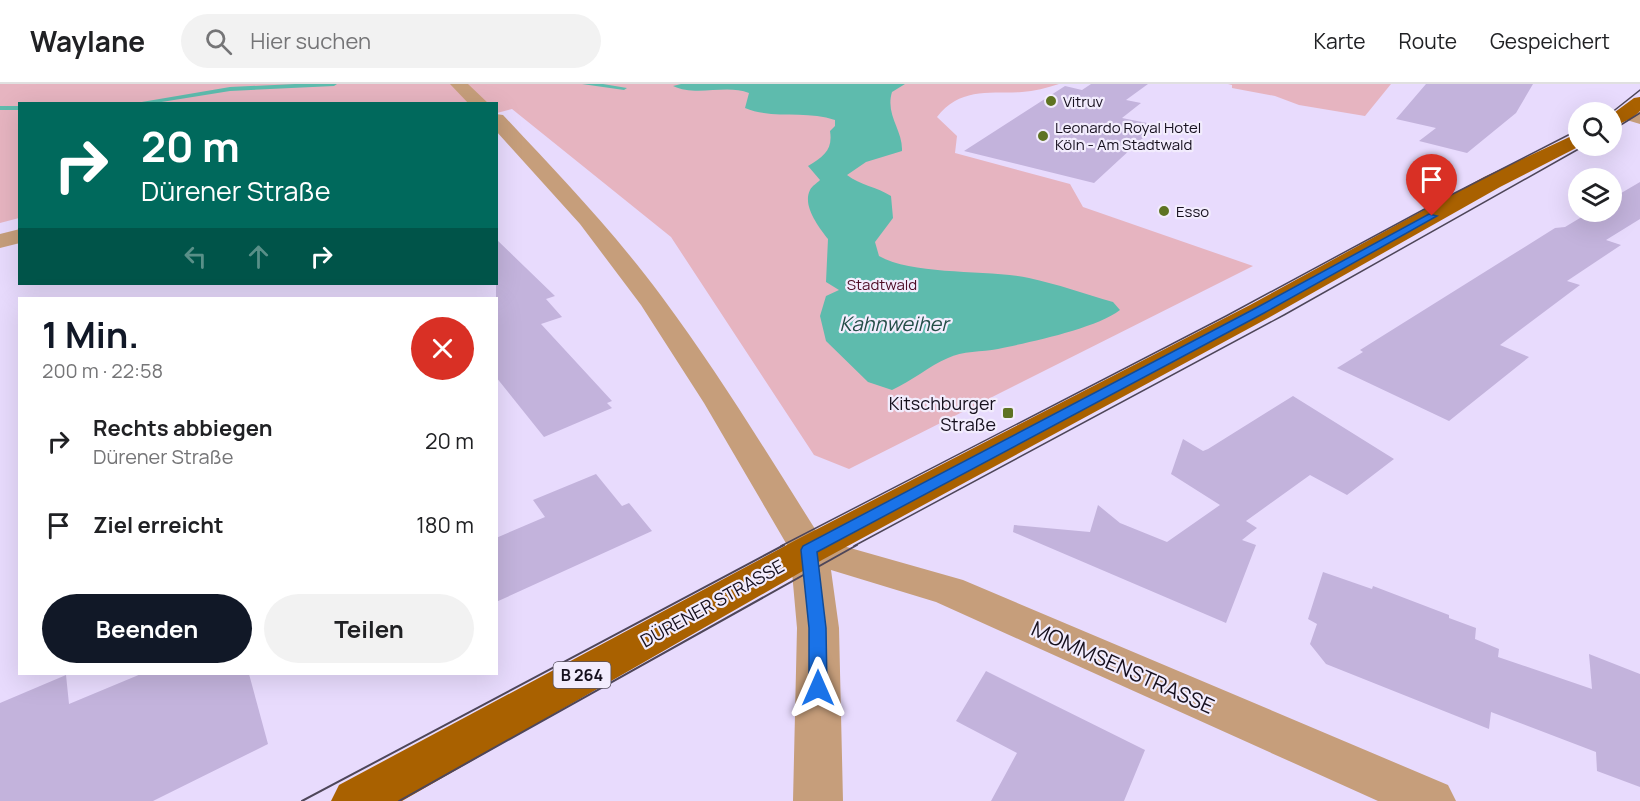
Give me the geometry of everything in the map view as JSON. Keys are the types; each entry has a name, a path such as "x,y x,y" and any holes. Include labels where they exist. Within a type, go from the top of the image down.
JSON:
{"main road":[{"name":"DÜRENER STRASSE","path":"356,801 809,550 1260,311 1492,182 1568,144"}],"street":[{"path":"458,84 477,102"},
{"path":"498,123 588,219 652,302 720,403 809,550 818,628 818,801"},
{"path":"0,241 18,236"},
{"name":"MOMMSENSTRASSE","path":"809,550 948,591 1431,801"}],"green space":[{"name":"Stadtwald","path":"0,84 1059,84 1027,92 965,96 946,107 937,117 957,136 955,153 1070,184 1083,207 1253,266 849,469 814,455 671,237 512,109 498,113 498,102 18,102 18,218 0,223"},
{"path":"1228,84 1391,84 1365,116 1299,105 1275,96 1232,88 1232,85"}],"water":[{"name":"Kahnweiher","path":"681,84 905,84 892,92 890,100 892,115 902,143 902,151 866,162 847,175 891,196 893,218 875,242 879,256 912,267 1029,278 1113,302 1120,310 1095,323 1062,334 998,349 954,356 892,390 868,382 826,341 820,316 826,296 839,290 826,282 828,239 820,229 808,203 810,190 820,180 808,166 823,156 829,148 830,131 835,126 835,120 824,117 756,112 745,108 749,93 731,90 691,90 673,86"}],"building":[{"name":"Leonardo Royal Hotel Köln - Am Stadtwald","path":"1091,84 1148,84 1126,100 1141,103 1122,118 1157,125 1094,183 964,151 1065,86 1082,90"},
{"path":"1426,84 1533,84 1516,113 1467,153 1419,141 1436,128 1396,119"},
{"path":"1640,182 1640,219 1606,240 1621,245 1567,281 1580,285 1500,345 1529,357 1449,421 1337,368 1363,352 1360,350 1555,228 1565,227 1573,222 1622,222 1622,193"},
{"path":"498,241 555,296 546,299 562,317 541,324 612,401 607,403 612,408 544,437 498,380 498,297 496,297"},
{"path":"1293,396 1394,459 1347,495 1310,475 1246,521 1257,528 1242,540 1256,545 1226,623 1013,532 1014,525 1090,532 1098,505 1120,523 1167,542 1220,505 1171,474 1183,439 1203,451"},
{"path":"596,474 622,506 629,503 652,531 498,601 498,537 545,517 533,500"},
{"path":"1323,572 1372,589 1373,586 1449,615 1449,618 1476,628 1475,639 1499,649 1498,657 1592,689 1589,654 1640,674 1640,787 1597,771 1596,752 1491,712 1489,729 1326,664 1310,644 1317,624 1308,619"},
{"path":"986,671 1145,750 1124,801 991,801 1017,753 956,721"},
{"path":"66,675 69,704 139,675 249,675 268,744 153,801 0,801 0,703"}],"waterway":[{"path":"146,102 230,89 334,84"},
{"path":"585,84 624,88"},
{"path":"0,108 18,108"}],"tram line":[{"path":"1622,104 1640,90"},
{"path":"1622,124 1640,113"},
{"path":"781,546 1226,316 1445,198 1568,135"},
{"path":"854,546 1284,315 1568,155"},
{"path":"302,801 784,545"},
{"path":"399,801 857,545"}],"place":[{"name":"Vitruv","path":"1051,101"},
{"name":"Leonardo Royal Hotel Köln - Am Stadtwald","path":"1043,136"},
{"name":"Esso","path":"1164,211"},
{"name":"Kitschburger Straße","path":"1008,413"}],"route":[{"path":"818,688 818,628 809,550 1260,311 1432,216"}]}
